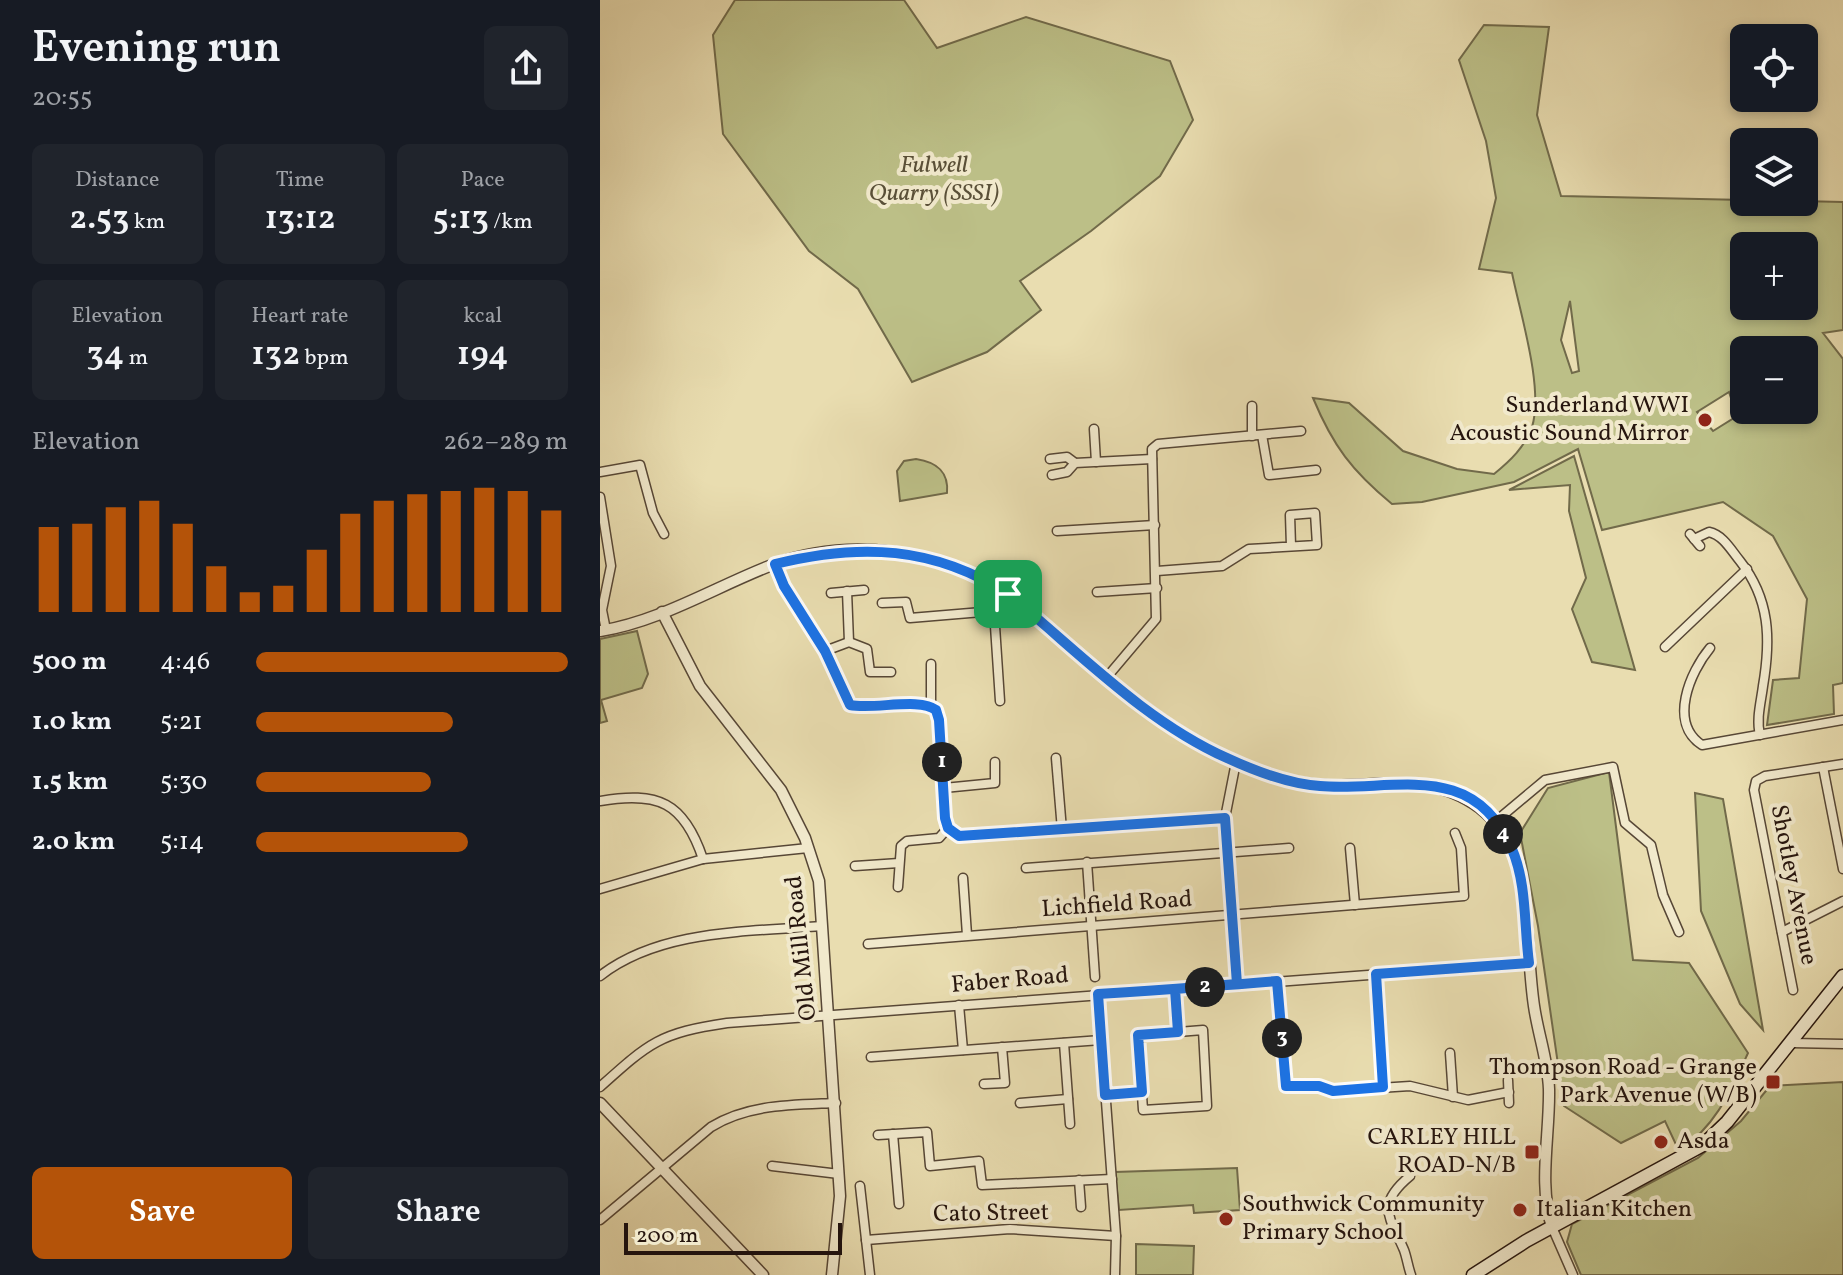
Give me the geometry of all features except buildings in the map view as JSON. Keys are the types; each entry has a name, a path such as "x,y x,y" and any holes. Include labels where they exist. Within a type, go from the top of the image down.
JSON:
{"main road":[{"path":"1473,1275 1552,1227 1703,1145 1727,1122 1843,976"}],"street":[{"path":"1252,406 1269,475 1316,470"},
{"path":"1094,429 1096,462"},
{"path":"1107,677 1156,619 1152,449 1158,444 1301,431"},
{"path":"1050,459 1067,457 1075,463 1152,459"},
{"path":"1052,475 1067,472 1075,463"},
{"path":"600,472 640,465 653,513 664,534"},
{"path":"600,497 611,566 602,610 603,631 662,612 775,564 859,551 900,553 942,561 981,576 1008,594 1165,724 1236,762 1288,780 1319,786 1420,782 1446,788 1496,821 1517,865 1529,963 1547,1064 1545,1195 1552,1227 1573,1275"},
{"path":"1157,571 1222,566 1249,549 1317,545 1315,513 1290,515 1291,546"},
{"path":"1057,531 1155,525"},
{"path":"1695,539 1703,532 1715,533 1747,569 1767,614 1758,719 1760,735"},
{"path":"775,564 784,586 825,651 850,705 867,709 931,706"},
{"path":"600,566 611,566"},
{"path":"1665,647 1747,569"},
{"path":"1097,592 1157,588"},
{"path":"831,593 864,590"},
{"path":"847,591 849,642"},
{"path":"1000,701 994,611 1008,594"},
{"path":"882,603 906,602 910,618 994,611"},
{"name":"Old Mill Road","path":"662,612 700,686 781,790 808,848 819,881 839,1174 832,1275"},
{"path":"825,651 849,642 867,649 870,672 891,672"},
{"path":"1710,648 1690,677 1686,700 1687,726 1698,742 1707,746 1843,720"},
{"path":"898,887 901,846 907,841 939,838 948,828 939,720 931,706 931,664"},
{"path":"1056,758 1062,830"},
{"path":"944,788 995,783 995,762"},
{"path":"1236,762 1225,818 1237,984"},
{"name":"Shotley Avenue","path":"1793,990 1754,790 1756,781 1765,776 1843,764"},
{"path":"1496,821 1545,780 1613,767 1625,823 1651,845 1663,895 1679,932"},
{"path":"1823,767 1843,869"},
{"path":"600,801 637,796 667,803 690,825 703,859"},
{"path":"948,828 959,836 1225,818"},
{"name":"Lichfield Road","path":"868,944 1464,896 1461,848 1455,833"},
{"path":"600,889 703,859 808,848"},
{"path":"1026,868 1289,848"},
{"path":"1350,848 1355,905"},
{"path":"1087,862 1095,977"},
{"path":"855,866 899,863"},
{"path":"963,878 967,935"},
{"path":"1782,932 1843,901"},
{"path":"600,976 655,947 712,935 822,926"},
{"name":"Faber Road","path":"600,1087 652,1041 683,1030 959,1005 1529,963"},
{"path":"1376,974 1383,1087"},
{"path":"1277,981 1286,1086 1319,1086 1333,1091 1421,1087 1453,1097 1481,1099 1509,1092"},
{"path":"1175,989 1178,1032"},
{"path":"1098,994 1116,1236 1115,1275"},
{"path":"959,1005 963,1050"},
{"path":"1203,1030 1207,1106 1143,1110 1138,1035 1178,1032 1203,1030"},
{"path":"871,1057 1101,1040"},
{"path":"1064,1043 1070,1124"},
{"path":"1792,1043 1843,1044"},
{"path":"984,1084 1005,1083 1002,1047"},
{"path":"1450,1053 1453,1097"},
{"path":"1508,1080 1509,1103"},
{"path":"1105,1095 1142,1092"},
{"path":"1020,1103 1068,1099"},
{"path":"600,1103 763,1275"},
{"path":"600,1220 632,1196 661,1167 730,1115 763,1107 836,1103"},
{"path":"878,1135 927,1132 930,1166 979,1161 982,1185 1112,1179"},
{"path":"893,1134 899,1204"},
{"path":"772,1166 839,1174"},
{"path":"1410,1176 1395,1190 1387,1211 1388,1222 1402,1245 1411,1275"},
{"path":"1079,1180 1081,1207"},
{"path":"860,1186 870,1275"},
{"name":"Cato Street","path":"866,1240 1010,1229 1116,1236"}],"green space":[{"name":"Fulwell Quarry (SSSI)","path":"735,0 904,0 937,48 1026,17 1170,61 1193,120 1160,176 1091,231 1020,281 1041,310 987,352 912,382 858,289 809,251 723,134 713,35"},
{"path":"1484,25 1549,27 1537,115 1561,196 1730,200 1730,216 1818,216 1818,201 1843,202 1843,330 1823,333 1843,359 1843,683 1833,685 1834,714 1767,725 1773,680 1799,678 1807,599 1773,536 1723,502 1602,530 1578,449 1514,482 1422,502 1392,504 1355,469 1328,430 1313,398 1349,403 1403,451 1457,469 1494,474 1525,441 1532,427 1535,392 1512,273 1479,269 1496,198 1486,141 1459,60","holes":["1570,301 1579,371 1572,373 1561,340"]},
{"path":"1574,456 1635,670 1592,662 1572,609 1586,578 1569,511 1570,485 1509,490"},
{"path":"916,459 930,462 940,469 946,479 947,493 900,501 897,471 904,461"},
{"path":"637,631 648,674 642,688 601,700 607,721 600,723 600,639"},
{"path":"1609,772 1633,960 1689,963 1748,1053 1728,1095 1712,1119 1679,1151 1665,1121 1621,1143 1564,1106 1538,926 1520,833 1548,788"},
{"path":"1695,793 1723,799 1763,1030 1740,1004 1701,911"},
{"path":"1843,1082 1843,1275 1581,1275 1567,1242 1572,1224 1698,1158 1741,1121 1770,1086"},
{"path":"1237,1168 1240,1210 1194,1213 1193,1205 1119,1210 1115,1172"},
{"path":"1136,1244 1194,1246 1193,1275 1136,1275"}],"place":[{"name":"Sunderland WWI Acoustic Sound Mirror","path":"1705,420"},
{"name":"Thompson Road - Grange Park Avenue (W/B)","path":"1773,1082"},
{"name":"Asda","path":"1661,1142"},
{"name":"CARLEY HILL ROAD-N/B","path":"1532,1152"},
{"name":"Italian Kitchen","path":"1520,1210"},
{"name":"Southwick Community Primary School","path":"1226,1219"}],"route":[{"path":"1008,594 981,576 942,561 900,553 859,551 816,555 775,564 784,586 814,630 850,705 867,709 918,704 936,710 945,818 948,828 959,836 1225,818 1237,984 1175,989 1178,1032 1138,1035 1142,1092 1105,1095 1098,994 1175,989 1277,981 1286,1086 1319,1086 1333,1091 1383,1087 1376,974 1529,963 1523,895 1511,847 1496,821 1469,800 1446,788 1420,782 1319,786 1288,780 1228,758 1197,744 1165,724 1008,594"}]}
